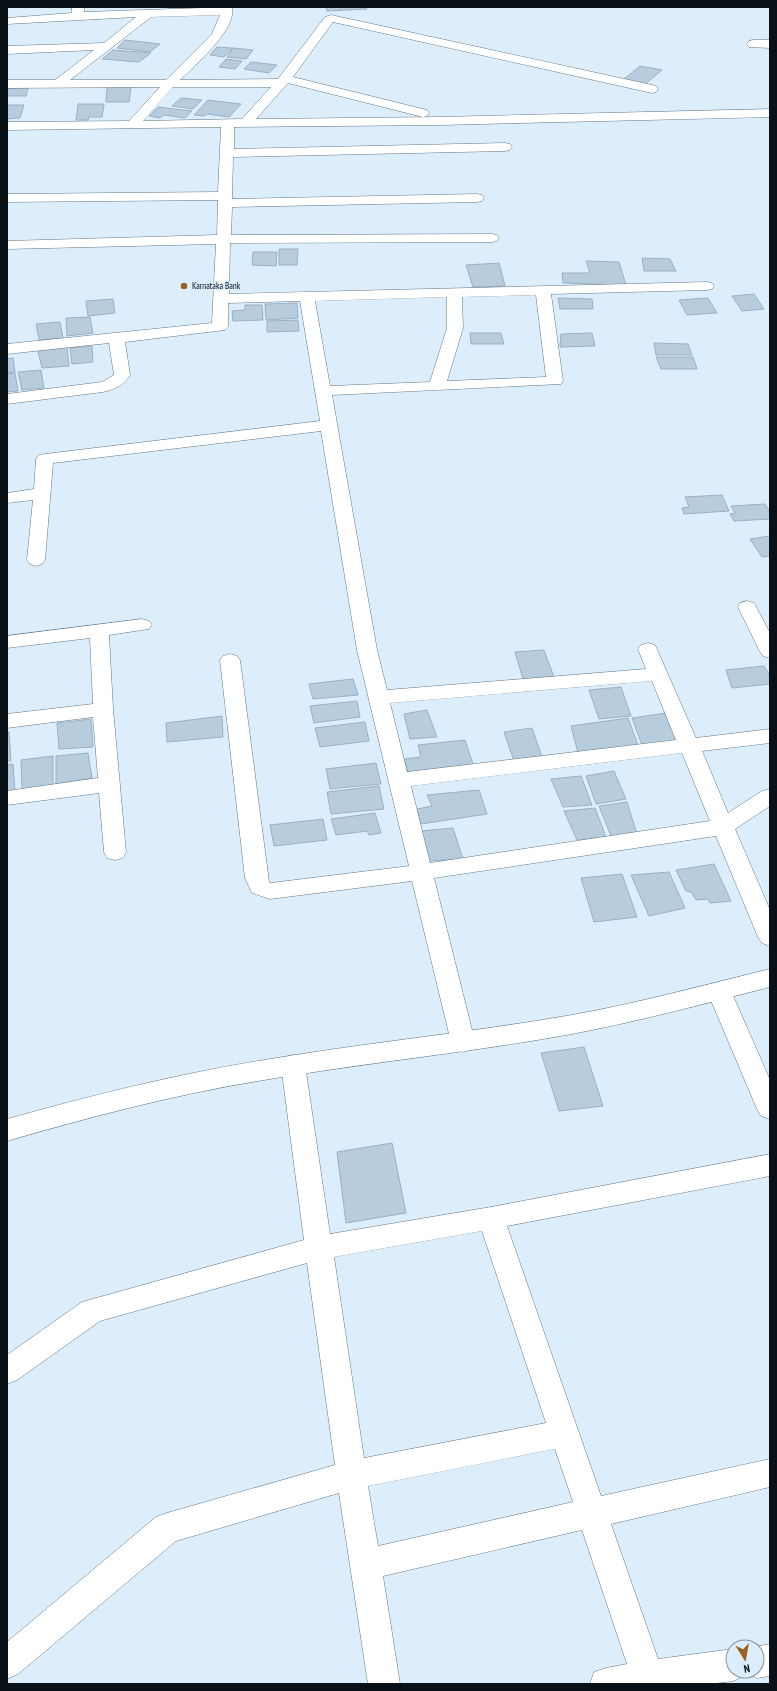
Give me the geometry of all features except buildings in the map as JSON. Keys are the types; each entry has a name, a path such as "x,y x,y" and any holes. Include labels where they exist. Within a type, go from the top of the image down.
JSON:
{"street":[{"path":"7,21 78,12 148,14 226,9 222,26 217,36 170,83 133,124"},
{"path":"58,83 148,14"},
{"path":"246,123 283,81 329,19 332,18 652,89"},
{"path":"753,44 770,44"},
{"path":"7,50 107,46"},
{"path":"7,84 283,81 453,121"},
{"path":"7,126 453,121 770,113"},
{"path":"7,349 220,327 228,124"},
{"path":"227,153 505,147"},
{"path":"7,198 477,198"},
{"path":"7,245 224,240 492,238"},
{"path":"221,299 707,286"},
{"path":"323,390 555,381 543,290"},
{"path":"437,386 455,328 454,292"},
{"path":"307,296 367,650 463,1042"},
{"path":"7,399 102,388 114,384 120,380 122,375 116,337"},
{"path":"36,560 45,459 329,425"},
{"path":"7,498 42,493"},
{"path":"747,607 770,652"},
{"path":"7,642 142,625"},
{"path":"98,630 115,852"},
{"path":"648,649 770,937"},
{"path":"230,660 256,878 260,887 270,891 421,872 723,827 770,796"},
{"path":"379,697 659,674"},
{"path":"7,721 103,709"},
{"path":"399,780 770,736"},
{"path":"7,798 109,784"},
{"path":"7,1130 79,1109 177,1086 293,1065 463,1042 611,1017 770,978"},
{"path":"719,991 770,1110"},
{"path":"293,1065 351,1475 384,1684"},
{"path":"7,1371 92,1311 319,1248 491,1218 770,1165"},
{"path":"491,1218 648,1677"},
{"path":"7,1663 167,1528 351,1475 565,1433"},
{"path":"365,1564 770,1473"},
{"path":"606,1684 648,1677 682,1678 725,1667"}],"place":[{"name":"Karnataka Bank","path":"184,286"}]}
